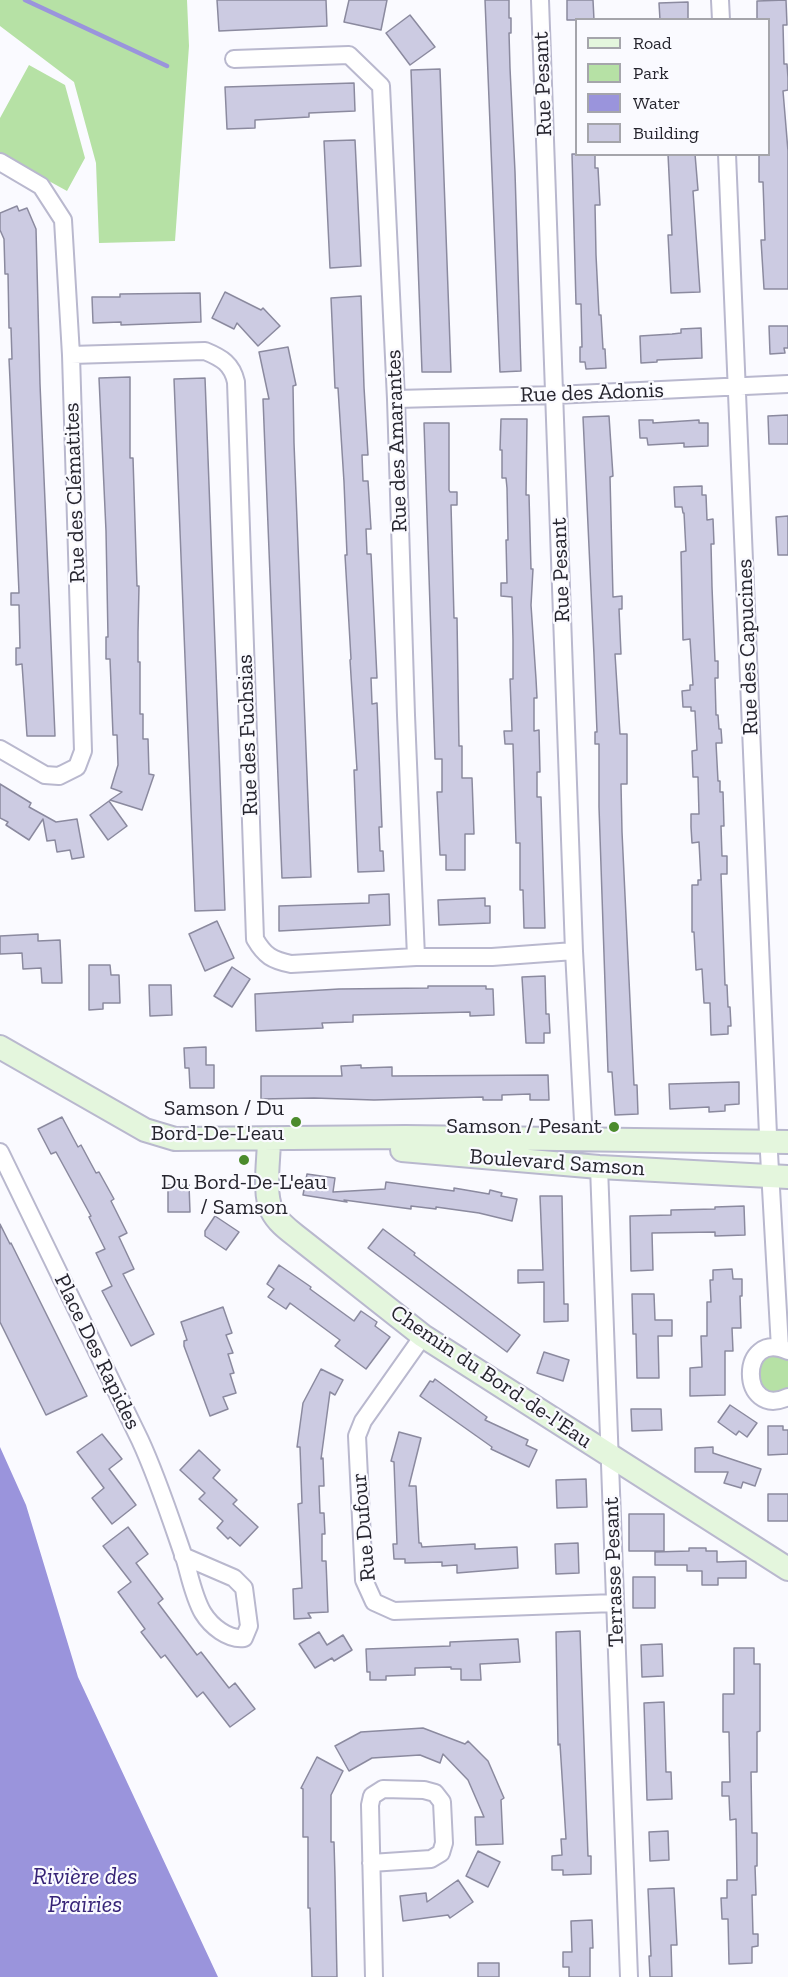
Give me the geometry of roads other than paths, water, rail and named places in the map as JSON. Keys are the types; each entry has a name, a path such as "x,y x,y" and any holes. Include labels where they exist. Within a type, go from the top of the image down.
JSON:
{"street":[{"name":"Rue Pesant","path":"540,0 574,951 584,1140"},
{"path":"720,0 721,18"},
{"name":"Rue des Amarantes","path":"234,59 349,55 381,86 396,399 416,957"},
{"name":"Rue des Capucines","path":"727,156 737,386 778,1141 784,1350"},
{"name":"Rue des Clématites","path":"0,162 41,186 63,220 71,355 83,751 76,767 59,776 45,775 0,749"},
{"name":"Rue des Fuchsias","path":"71,355 205,351 222,358 233,369 236,382 255,939 263,952 276,961 291,964 416,957 492,957 574,951"},
{"name":"Rue des Adonis","path":"396,399 555,395 788,384"},
{"path":"2,1052 145,1130 175,1139 269,1139"},
{"name":"Boulevard Samson","path":"269,1139 406,1137 778,1141"},
{"name":"Boulevard Samson","path":"269,1139 599,1167 779,1176"},
{"name":"Chemin du Bord-de-l'Eau","path":"269,1139 268,1198 272,1211 281,1223 423,1336 788,1569"},
{"name":"Place Des Rapides","path":"0,1152 156,1476 183,1556 202,1611 228,1636 244,1638 249,1626 244,1588 234,1578 183,1556"},
{"name":"Terrasse Pesant","path":"599,1167 629,1977"},
{"name":"Rue Dufour","path":"423,1336 363,1420 357,1436 364,1580 374,1602 394,1611 615,1604"},
{"path":"784,1350 770,1348 757,1355 749,1371 750,1380 759,1395 775,1401 788,1397"},
{"path":"371,1863 431,1858 441,1853 444,1843 442,1802 435,1793 424,1790 383,1789 372,1796 370,1805 371,1863 374,1977"}],"water":[{"name":"Rivière des Prairies","path":"0,1447 26,1505 78,1677 218,1977 0,1977"}],"waterway":[{"path":"25,0 167,66"}],"place":[{"name":"Samson / Du Bord-De-L'eau","path":"296,1122"},
{"name":"Samson / Pesant","path":"614,1127"},
{"name":"Du Bord-De-L'eau / Samson","path":"244,1160"}]}
